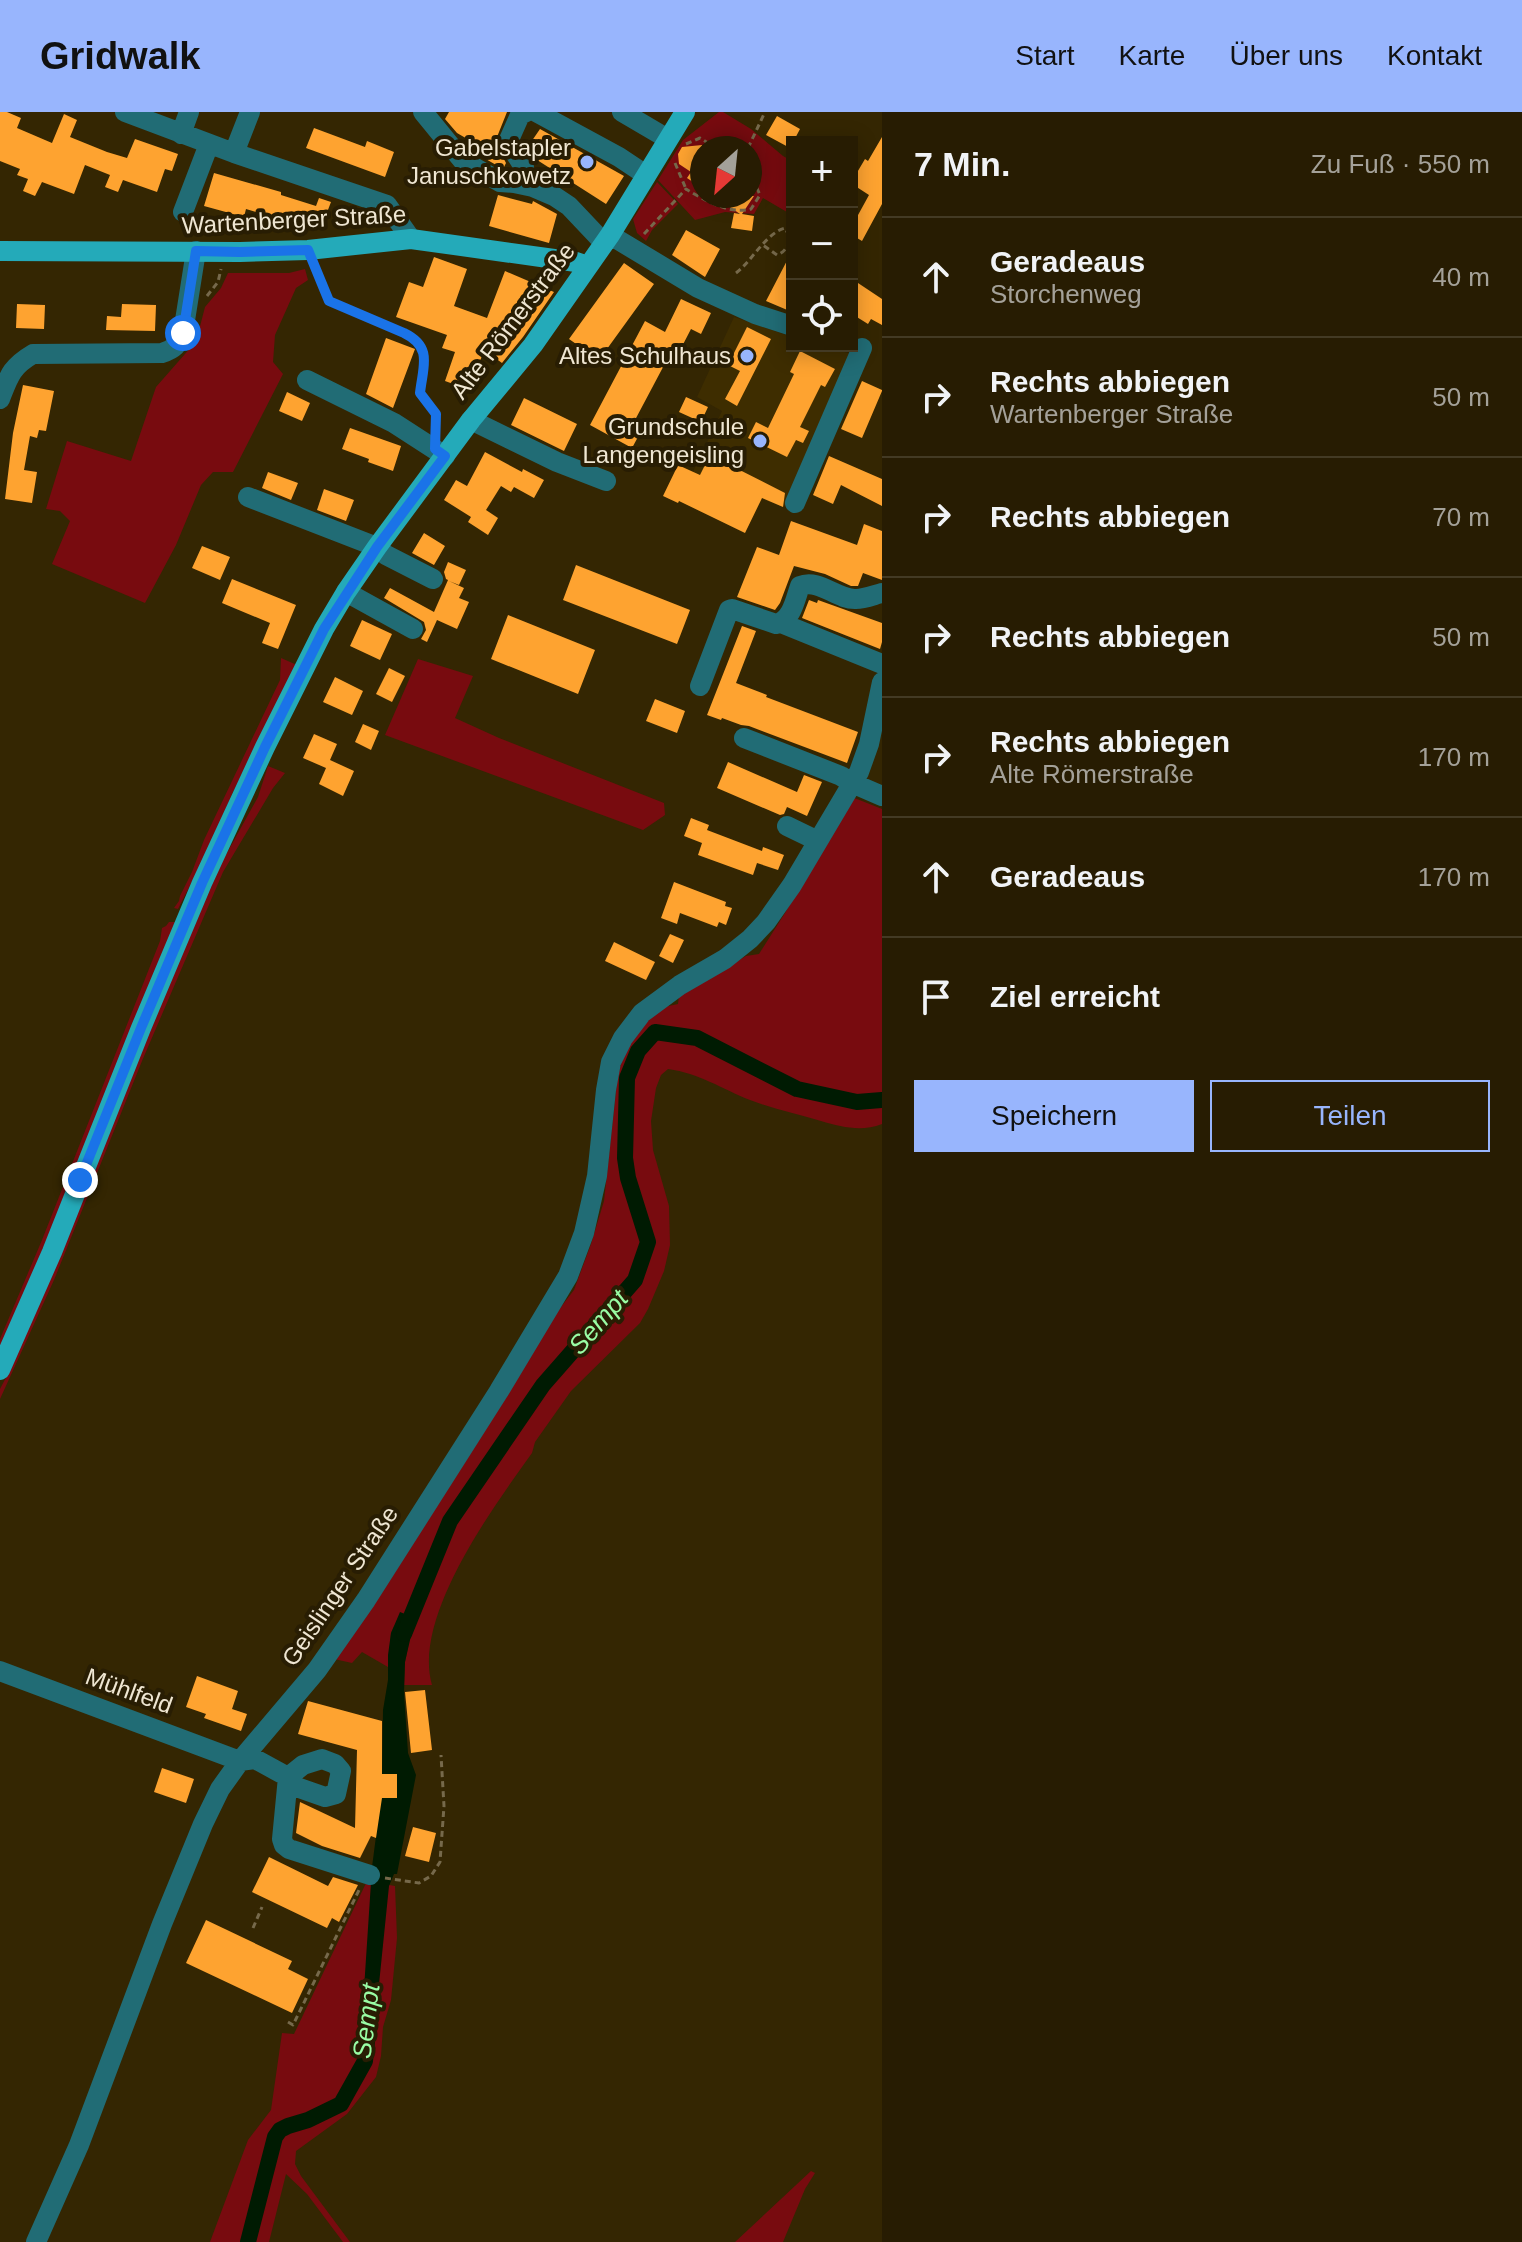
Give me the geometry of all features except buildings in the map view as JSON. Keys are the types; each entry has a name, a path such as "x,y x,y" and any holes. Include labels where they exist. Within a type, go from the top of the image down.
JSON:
{"main road":[{"name":"Alte Römerstraße","path":"0,1370 52,1252 202,883 324,629 440,452 471,420 533,345 607,239 646,175 676,147 685,112"},
{"name":"Wartenberger Straße","path":"0,251 240,252 308,250 411,239 588,266"}],"street":[{"path":"125,112 387,205 411,239"},
{"path":"181,134 189,112"},
{"path":"234,153 250,112"},
{"path":"423,112 463,161 500,182 524,185 554,196 607,239 698,288 755,314 786,324"},
{"path":"524,185 524,167 508,142 520,115 526,112"},
{"path":"536,112 646,175"},
{"path":"622,112 676,147"},
{"path":"183,212 209,144"},
{"path":"0,399 10,372 33,354 162,353 172,350 179,344 183,333 196,251"},
{"path":"795,503 865,349"},
{"path":"307,380 394,423 440,452"},
{"path":"471,420 557,462 606,481"},
{"path":"248,497 377,547 386,555 433,579"},
{"path":"700,686 729,610 776,624 788,619 803,584 813,584 854,600 882,593"},
{"path":"346,592 413,629"},
{"path":"781,623 882,664"},
{"name":"Geislinger Straße","path":"36,2242 79,2145 162,1924 220,1789 317,1670 366,1600 568,1276 584,1233 597,1176 611,1062 623,1038 642,1013 725,959 758,931 792,885 852,783 879,720 882,682"},
{"path":"744,738 841,776 882,796"},
{"path":"787,826 818,841"},
{"name":"Mühlfeld","path":"0,1671 240,1761 255,1759 288,1781 284,1845 368,1874"}],"path":[{"path":"754,136 765,112"},
{"path":"690,142 676,147 675,162 686,189 690,191"},
{"path":"640,240 686,189"},
{"path":"732,208 745,211 752,208"},
{"path":"736,273 747,265 763,245 779,229 785,228 789,234 789,242 782,253 777,255 763,245"},
{"path":"308,250 329,301 404,333 423,347 420,393 436,414 440,452"},
{"path":"393,1880 419,1883 431,1876 440,1862 444,1806 441,1755"},
{"path":"288,2022 293,2025 368,1874"},
{"path":"253,1928 262,1907"},
{"path":"318,1959 324,1962"}],"shaded area":[{"path":"719,112 759,136 690,136 690,208 757,208 754,214 725,212 695,220 658,180 683,140"},
{"path":"762,138 786,158 786,211 763,198"},
{"path":"657,182 678,204 652,230 646,241 637,233 633,219"},
{"path":"305,269 308,280 296,288 275,335 273,362 283,374 233,472 213,472 201,485 176,545 145,603 52,564 70,521 60,511 46,509 67,441 131,461 156,387 192,346 205,307 221,288 228,273 289,273"},
{"name":"Grundschule Langengeisling","path":"734,317 786,335 786,352 851,354 784,507 762,499 745,533 679,501 722,411 697,397"},
{"path":"281,658 297,665 233,792 203,860 178,909 174,908 280,680"},
{"path":"418,659 473,676 455,718 664,803 665,815 643,830 385,735"},
{"path":"268,766 285,773 223,872 142,1061 54,1280 0,1399 0,1389 212,880 258,797"},
{"path":"852,797 882,809 882,1124 859,1128 836,1125 759,1103 690,1074 668,1069 661,1075 651,1121 653,1150 669,1206 670,1245 664,1271 648,1309 640,1323 571,1391 535,1442 532,1453 460,1563 434,1628 429,1658 432,1685 404,1685 413,1623 394,1626 388,1667 362,1652 352,1663 334,1659 554,1316 574,1290 604,1201 618,1073 627,1047 642,1020 664,1007 678,1004 679,995 746,956 759,954"},
{"path":"169,922 175,922 170,937 0,1352 0,1339 160,941 162,928"},
{"path":"367,1881 395,1886 397,1938 391,2000 383,2027 376,2077 347,2114 296,2151 295,2164 350,2242 343,2242 307,2194 286,2174 269,2242 210,2242 248,2140 271,2110 282,2033 294,2034"},
{"path":"811,2171 815,2173 783,2242 735,2242"}],"water":[{"path":"400,1612 415,1618 405,1662 404,1693 408,1753 416,1775 397,1874 394,1874 389,1886 372,2053 360,2050 372,1867 381,1798 397,1797 397,1775 382,1774 383,1710 391,1633"}],"waterway":[{"name":"Sempt","path":"404,1634 450,1521 543,1385 635,1280 648,1242 625,1158 627,1078 638,1051 655,1032 697,1038 797,1089 857,1102 882,1100"},
{"name":"Sempt","path":"248,2242 275,2137 280,2130 341,2104 365,2061 368,2030"}],"place":[{"name":"Gabelstapler Januschkowetz","path":"587,162"},
{"name":"Altes Schulhaus","path":"747,356"},
{"name":"Grundschule Langengeisling","path":"760,441"}],"route":[{"path":"80,1180 202,883 324,629 377,547 445,456 435,449 436,414 420,393 423,347 404,333 329,301 308,250 196,251 183,333"}]}
